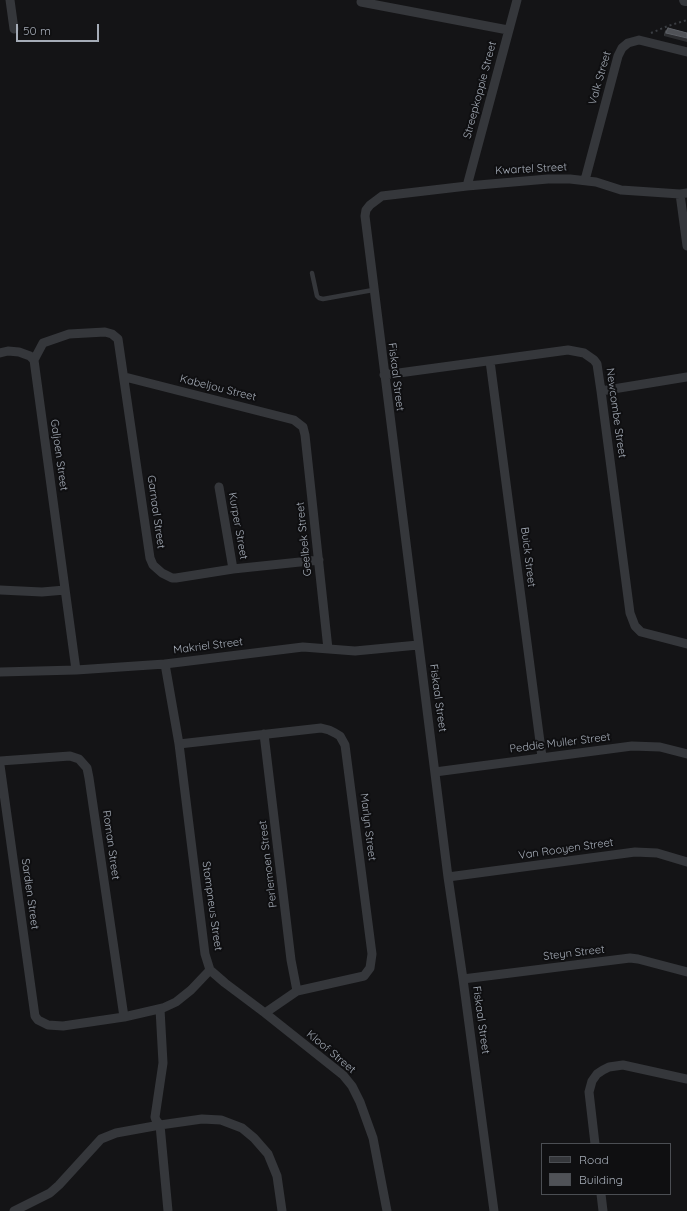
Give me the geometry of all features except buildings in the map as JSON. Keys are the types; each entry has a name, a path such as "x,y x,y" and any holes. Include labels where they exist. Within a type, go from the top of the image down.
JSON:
{"street":[{"path":"10,0 14,29"},
{"name":"Streepkoppie Street","path":"467,186 517,0"},
{"path":"361,2 508,30"},
{"path":"639,40 687,52"},
{"name":"Valk Street","path":"585,180 618,56 622,48 628,43 639,40"},
{"name":"Kwartel Street","path":"382,196 467,186 548,179 585,180 622,190 684,194"},
{"path":"684,194 687,246"},
{"name":"Fiskaal Street","path":"382,196 370,205 364,216 448,877 494,1211"},
{"name":"Garnaal Street","path":"34,360 43,342 69,334 106,332 112,334 118,339 125,377 150,558 153,565 162,573 172,578 233,569 319,560"},
{"name":"Newcombe Street","path":"384,375 568,350 578,351 590,357 597,364 632,620 641,632 687,644"},
{"path":"0,353 8,351 19,352 30,356 34,360"},
{"name":"Galjoen Street","path":"34,360 76,670"},
{"name":"Buick Street","path":"490,361 542,757"},
{"name":"Kabeljou Street","path":"125,377 294,420 303,427"},
{"path":"601,391 687,377"},
{"name":"Geelbek Street","path":"303,427 328,649"},
{"name":"Kurper Street","path":"219,488 233,569"},
{"path":"0,590 42,592 64,590"},
{"name":"Makriel Street","path":"0,672 76,670 165,664 285,648 302,647 365,651 418,645"},
{"name":"Stompneus Street","path":"165,664 179,744 206,954 210,970"},
{"name":"Marlyn Street","path":"179,744 321,728 330,730 340,736 345,745 372,954 370,968 364,976 297,991 265,1013"},
{"name":"Perlemoen Street","path":"264,734 291,960 297,991"},
{"name":"Peddie Muller Street","path":"435,772 632,746 660,748 687,754"},
{"name":"Roman Street","path":"0,761 70,756 79,759 87,768 124,1017"},
{"name":"Sardien Street","path":"0,765 35,1016 43,1023 48,1025 63,1026 124,1017"},
{"name":"Van Rooyen Street","path":"448,877 634,852 657,853 687,862"},
{"name":"Steyn Street","path":"463,979 630,958 687,972"},
{"path":"124,1017 160,1009 176,1002 191,990 210,970"},
{"name":"Kloof Street","path":"210,970 342,1075 352,1086 360,1102 373,1138 387,1211"},
{"path":"160,1009 163,1063 155,1117 160,1125 168,1211"},
{"path":"595,1143 589,1092 592,1081 597,1074 610,1067 623,1065 687,1080"},
{"path":"14,1211 50,1193 101,1139 116,1132 202,1119 221,1120 242,1128 254,1138 268,1154 273,1163 277,1176 282,1211"},
{"path":"601,1195 603,1211"}],"lane":[{"path":"312,273 317,296 323,299 373,290"}],"path":[{"path":"639,40 646,35 687,20"}]}
